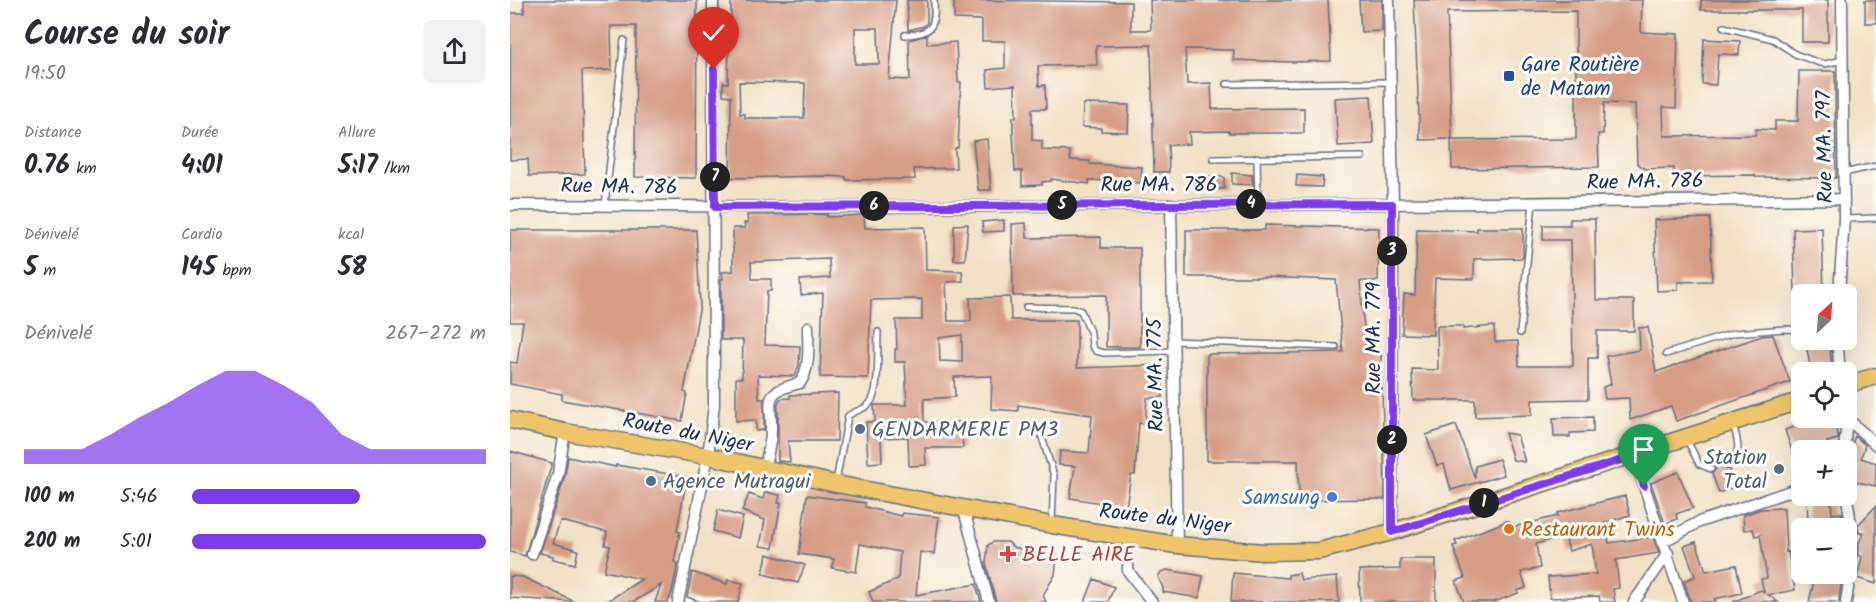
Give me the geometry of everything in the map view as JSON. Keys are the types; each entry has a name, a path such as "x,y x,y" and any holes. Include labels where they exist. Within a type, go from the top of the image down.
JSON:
{"main road":[{"path":"1857,382 1876,376"},
{"name":"Route du Niger","path":"510,420 565,432 708,456 1052,525 1178,545 1264,552 1319,551 1392,532 1791,404"}],"street":[{"path":"678,602 708,456 714,405 713,0"},
{"name":"Rue MA. 779","path":"1389,0 1392,204 1392,532"},
{"name":"Rue MA. 797","path":"1840,284 1844,219 1842,0"},
{"name":"Rue MA. 786","path":"510,205 715,207 1392,204 1844,199"},
{"name":"Rue MA. 775","path":"1171,204 1178,545"},
{"path":"764,469 771,431 769,404 774,394 782,387 800,383 804,377 807,370 808,327"},
{"path":"1857,428 1876,445"},
{"path":"532,554 558,474 565,432"},
{"path":"1634,456 1683,602"},
{"path":"1664,541 1699,522 1791,491"},
{"path":"1846,602 1852,566 1852,521 1849,506"},
{"path":"963,507 989,602"},
{"path":"1129,538 1128,571 1152,602"},
{"path":"1634,602 1668,553"}],"lane":[{"path":"905,35 919,34 932,27 934,0"},
{"path":"1724,27 1773,39 1795,54 1817,62 1825,64 1843,60"},
{"path":"604,205 624,40"},
{"path":"1227,84 1391,82"},
{"path":"1257,157 1258,204"},
{"path":"1213,159 1362,157"},
{"path":"1843,172 1876,166"},
{"path":"1520,333 1533,202"},
{"path":"1844,219 1876,219"},
{"path":"1026,307 1074,308 1081,311 1091,334 1092,346 1096,351 1104,353 1174,346 1336,347"},
{"path":"1666,354 1734,333 1791,329"},
{"path":"836,483 848,416 857,409 867,406 874,399 878,332"},
{"path":"1729,465 1736,460 1739,448 1733,423"},
{"path":"1041,434 1054,476 1052,525"},
{"path":"1686,438 1698,464 1711,469"}],"building":[{"path":"524,0 697,0 696,178 635,177 636,26 611,26 612,70 582,71 585,174 529,176 528,159 510,160 510,13 524,13"},
{"path":"731,0 896,0 889,79 910,80 909,40 927,35 927,44 956,42 958,82 961,82 958,148 955,148 956,168 914,169 915,179 846,180 846,177 824,176 730,178 731,96 723,95 723,83 728,83 729,40 731,40","holes":["855,28 878,28 879,64 855,64","739,82 805,83 804,118 745,118 745,114 740,114"]},
{"path":"907,0 927,0 927,23 924,26 908,30"},
{"path":"954,0 1131,2 1131,30 1151,30 1150,0 1328,0 1331,61 1233,60 1234,50 1185,49 1187,84 1211,83 1212,109 1304,108 1304,133 1189,132 1190,144 1168,145 1169,172 1154,172 1151,45 1096,46 1097,65 1038,66 1039,86 1045,85 1046,109 1032,109 1032,140 1042,141 1042,150 1070,151 1070,160 1090,161 1090,164 1142,167 1141,183 1089,180 1089,184 1051,179 1051,181 1042,182 1042,185 1022,186 1022,171 1015,171 1013,117 1016,117 1015,85 988,87 987,70 1005,68 1005,41 982,41 982,20 954,19"},
{"path":"1359,0 1382,0 1382,31 1361,32"},
{"path":"1414,0 1642,0 1641,32 1678,34 1676,108 1663,107 1664,136 1755,135 1756,129 1775,130 1775,121 1798,121 1799,71 1835,71 1836,178 1755,177 1755,175 1674,176 1674,168 1645,169 1637,163 1635,104 1604,103 1603,134 1598,134 1599,167 1452,169 1451,140 1576,139 1576,11 1447,12 1452,139 1420,140"},
{"path":"1701,0 1828,0 1828,42 1802,42 1802,10 1701,10"},
{"path":"1865,0 1876,0 1876,23 1865,23"},
{"path":"1704,39 1740,41 1739,55 1718,54 1716,85 1702,84"},
{"path":"1371,96 1374,144 1338,146 1335,98"},
{"path":"1083,104 1129,105 1128,132 1101,131 1101,128 1082,127"},
{"path":"987,139 991,190 978,190 973,141"},
{"path":"1232,173 1252,175 1253,185 1232,184"},
{"path":"1297,175 1323,177 1322,187 1296,186"},
{"path":"1207,176 1224,177 1224,189 1206,188"},
{"path":"827,214 827,217 864,215 865,228 925,227 926,270 962,271 963,281 946,284 948,321 971,321 970,298 1010,297 1011,320 1077,320 1077,368 1162,365 1163,397 1147,398 1145,424 1139,423 1135,475 1131,475 1126,507 1070,498 1075,466 1059,465 1060,451 1089,453 1092,415 1018,405 1018,411 991,409 992,376 954,377 955,397 924,399 924,421 961,422 963,448 925,448 926,465 909,466 908,437 881,438 882,462 868,463 866,422 875,422 874,405 907,405 905,362 895,362 896,320 922,320 922,301 921,299 871,300 868,378 820,377 823,293 801,295 800,280 830,278 829,259 751,262 752,279 771,279 771,291 767,291 765,345 800,346 799,365 795,376 758,375 759,399 764,399 764,430 756,431 756,420 736,421 736,378 742,378 743,340 721,340 721,279 723,279 722,272 733,271 733,228 745,228 744,223 748,223 747,215","holes":["962,335 962,362 940,361 939,338"]},
{"path":"1710,218 1712,281 1678,282 1678,290 1657,291 1654,220"},
{"path":"1570,219 1595,219 1596,300 1634,300 1634,331 1597,331 1597,358 1588,358 1588,399 1532,400 1532,415 1475,417 1475,400 1413,400 1412,369 1438,370 1437,326 1463,326 1463,329 1494,326 1495,342 1518,341 1519,366 1573,366 1571,240 1543,240 1543,225 1570,225"},
{"path":"1004,220 1004,231 983,232 982,222"},
{"path":"1026,223 1027,238 1101,237 1101,248 1140,248 1140,347 1106,347 1106,295 1013,296 1012,224"},
{"path":"968,224 965,260 954,260 954,225"},
{"path":"1265,225 1379,228 1378,281 1360,281 1366,352 1381,352 1385,499 1299,500 1298,461 1207,461 1207,354 1343,352 1336,280 1186,277 1186,230 1265,230"},
{"path":"1477,228 1523,228 1523,258 1474,259 1474,279 1435,278 1433,335 1402,334 1404,294 1415,295 1417,229 1477,231"},
{"path":"1822,228 1824,284 1795,284 1793,229"},
{"path":"510,230 696,230 700,305 684,392 687,393 682,421 562,400 562,394 510,384 510,362 517,363 523,322 510,322"},
{"path":"1648,327 1656,372 1762,336 1773,335 1790,382 1676,421 1671,406 1630,420 1629,398 1605,399 1603,387 1611,384 1606,356 1640,350 1639,328"},
{"path":"1807,350 1830,350 1831,362 1809,362"},
{"path":"838,393 837,441 788,441 790,462 778,461 778,404 780,399 790,398 790,395"},
{"path":"1593,417 1593,432 1570,433 1570,437 1554,437 1553,418"},
{"path":"1456,425 1475,479 1475,466 1499,459 1504,475 1451,490 1444,464 1437,466 1426,435"},
{"path":"1835,428 1838,439 1791,440 1791,448 1785,430"},
{"path":"1505,433 1517,435 1525,462 1513,460"},
{"path":"1855,436 1865,445 1861,458 1876,463 1876,486 1857,482 1857,440 1854,440"},
{"path":"510,451 552,463 525,556 510,552"},
{"path":"568,457 616,467 616,465 687,477 677,531 680,532 674,562 678,563 668,602 655,602 661,585 633,602 606,602 642,579 604,571 610,546 605,545 607,532 560,521 553,543 578,550 575,564 553,559 553,556 540,553 565,476"},
{"path":"1727,459 1724,466 1730,470 1734,487 1719,493 1712,474 1716,468 1711,464"},
{"path":"1678,472 1693,508 1676,514 1677,519 1665,524 1651,483"},
{"path":"765,492 780,495 778,503 781,503 773,548 760,546 765,520 742,511 749,494 763,499"},
{"path":"807,495 865,503 865,507 901,516 902,513 939,517 934,554 920,552 916,595 976,584 981,602 873,602 869,592 898,579 900,552 860,544 856,572 832,568 834,559 799,554"},
{"path":"1625,496 1630,515 1604,523 1609,543 1653,537 1659,553 1616,560 1619,588 1613,589 1615,602 1600,602 1599,596 1550,598 1548,577 1596,574 1592,544 1569,551 1565,536 1536,544 1540,568 1521,572 1526,588 1494,602 1464,602 1456,581 1465,578 1453,546 1457,545 1455,541 1508,521 1513,527"},
{"path":"1807,506 1832,506 1832,514 1842,513 1842,518 1808,518"},
{"path":"1876,506 1876,584 1857,578 1862,557 1859,555 1859,543 1864,532 1859,533 1858,525"},
{"path":"1784,508 1786,552 1788,551 1791,568 1791,584 1794,584 1795,590 1768,595 1778,602 1733,602 1761,590 1764,592 1761,579 1767,578 1760,535 1755,536 1753,529 1744,530 1743,515 1761,509"},
{"path":"718,510 743,517 738,538 713,531"},
{"path":"993,542 1008,542 1013,547 1038,553 1046,549 1054,552 1057,557 1055,575 1043,595 1046,602 996,602 986,563 988,545"},
{"path":"1696,542 1706,571 1736,565 1742,593 1714,599 1716,602 1691,602 1684,581 1695,576 1684,546"},
{"path":"767,554 805,565 798,583 763,574"},
{"path":"1400,559 1436,559 1436,602 1360,602 1359,570 1400,569"},
{"path":"1167,570 1203,576 1199,598 1163,592 1158,577 1161,572"},
{"path":"692,572 727,584 728,580 743,583 738,602 701,602 687,597"},
{"path":"1233,573 1288,578 1288,575 1299,573 1301,580 1337,577 1339,602 1231,602"},
{"path":"510,576 523,577 575,602 510,598"},
{"path":"1094,579 1114,587 1108,602 1085,602"},
{"path":"1813,584 1841,584 1839,602 1809,602"}],"place":[{"name":"Gare Routière de Matam","path":"1509,76"},
{"name":"GENDARMERIE PM3","path":"860,429"},
{"name":"Station Total","path":"1779,469"},
{"name":"Agence Mutragui","path":"651,481"},
{"name":"Samsung","path":"1332,497"},
{"name":"Restaurant Twins","path":"1509,529"},
{"name":"BELLE AIRE","path":"1008,554"}],"route":[{"path":"714,69 715,207 1392,204 1392,532 1634,456 1644,486"}]}
